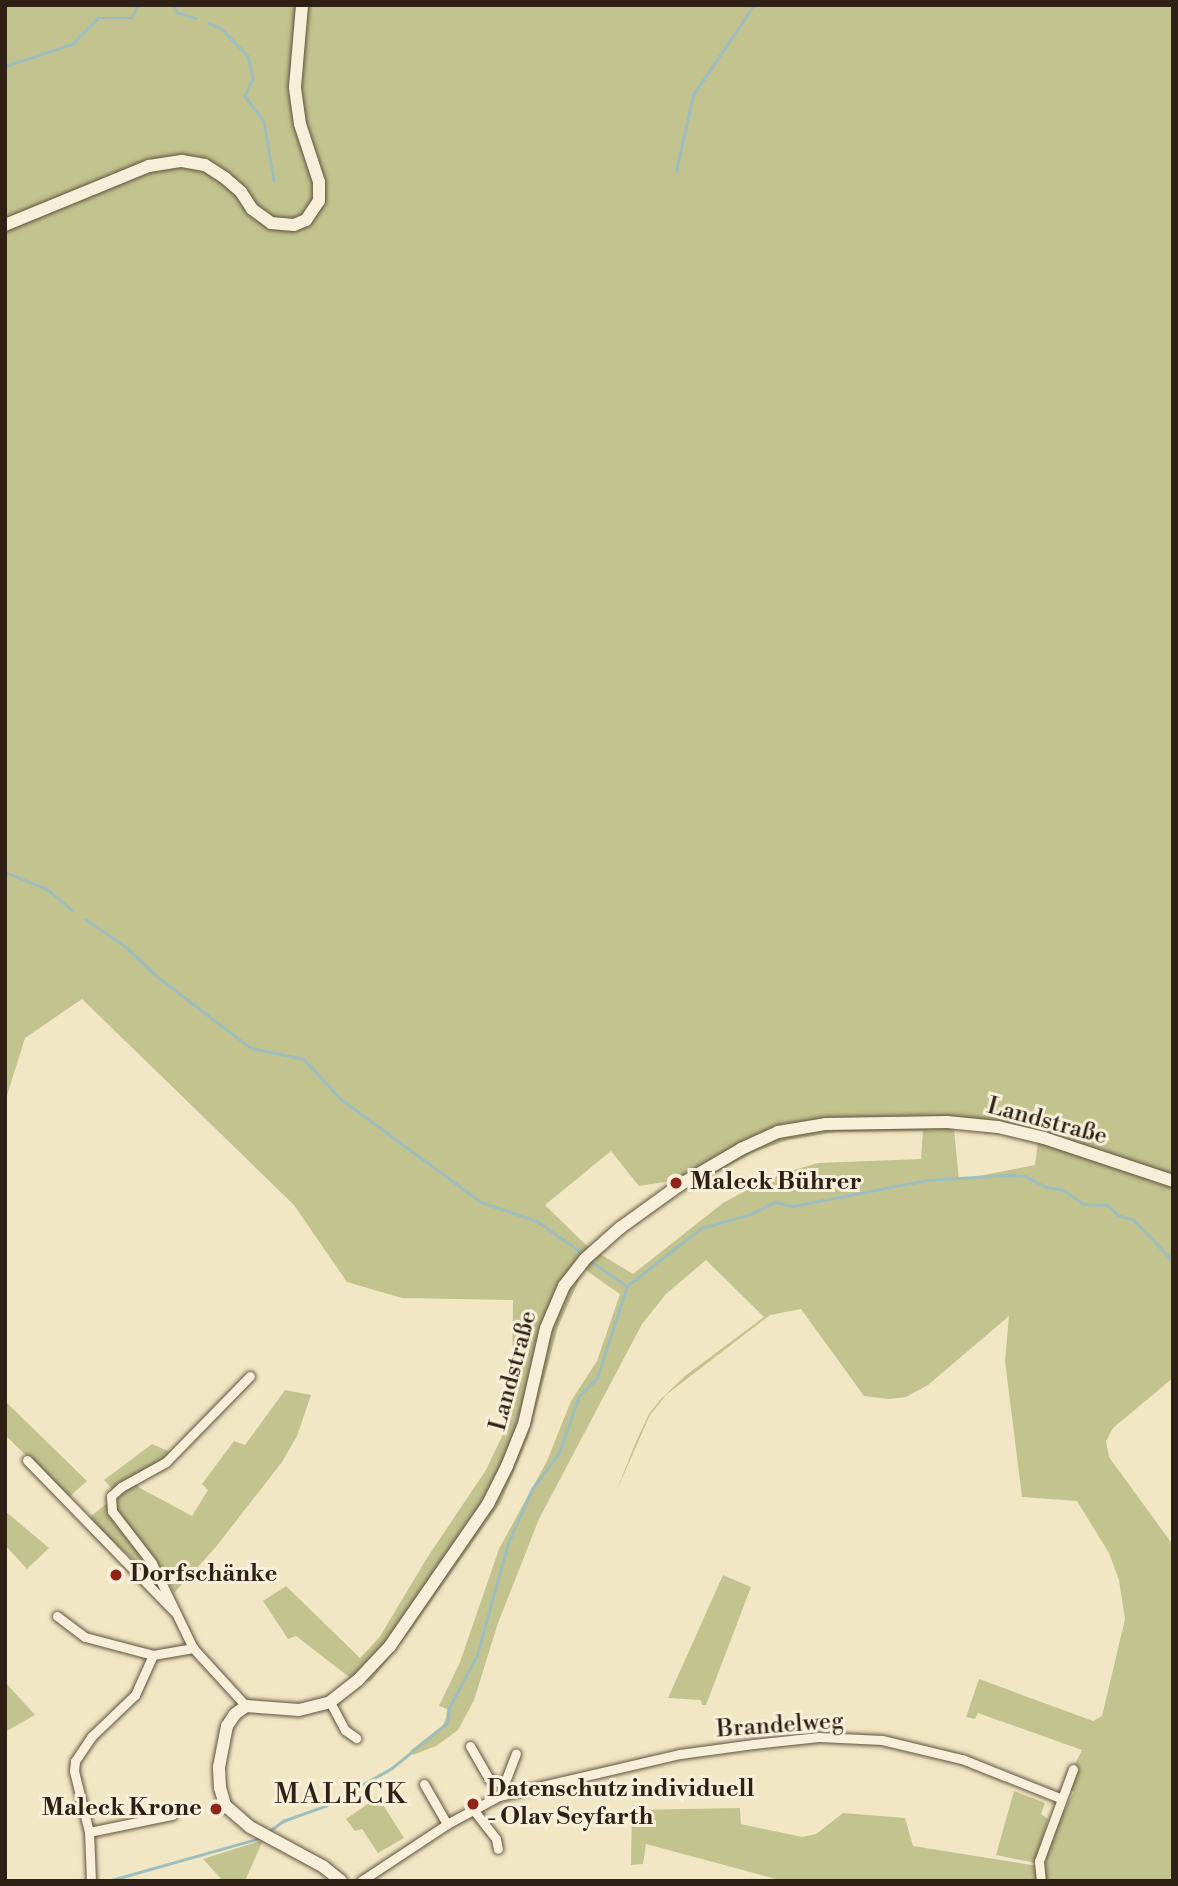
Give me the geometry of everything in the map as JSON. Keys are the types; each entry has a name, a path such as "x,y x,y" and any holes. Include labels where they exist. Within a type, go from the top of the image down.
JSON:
{"street":[{"path":"5,225 149,166 182,161 205,165 225,178 271,223 294,225 306,220 319,201 319,182 300,124 295,87 302,5"},
{"name":"Landstraße","path":"246,1706 299,1710 330,1702 358,1680 390,1646 488,1504 524,1424 554,1306 576,1268 620,1228 720,1160 761,1139 798,1127 947,1122 998,1127 1044,1138 1173,1181"},
{"path":"250,1376 166,1462 121,1487 111,1496 112,1511 152,1563 193,1648 246,1706 231,1718 219,1753 220,1788 225,1805 250,1826 324,1867 341,1881"},
{"path":"27,1460 118,1557 145,1580 169,1609 176,1612"},
{"path":"57,1616 85,1637 153,1655 193,1648"},
{"path":"91,1881 89,1832 74,1771 75,1761 91,1737 135,1695 153,1655"},
{"path":"330,1702 345,1730 356,1738"},
{"name":"Brandelweg","path":"361,1881 472,1808 499,1796 680,1754 819,1737 882,1740 962,1759 1060,1798"},
{"path":"470,1746 489,1779 504,1784"},
{"path":"499,1796 516,1753"},
{"path":"1041,1881 1039,1861 1060,1798 1070,1782 1073,1769"},
{"path":"424,1784 447,1824"},
{"path":"472,1808 496,1839 498,1849"},
{"path":"89,1832 172,1815"}],"green space":[{"path":"5,5 1173,5 1173,1378 1113,1428 1106,1441 1109,1457 1173,1545 1173,1881 783,1881 646,1844 643,1864 631,1865 632,1810 740,1808 741,1824 802,1837 816,1834 843,1813 905,1818 913,1846 1044,1867 1054,1825 1074,1792 1064,1786 1082,1750 978,1713 975,1719 966,1717 979,1679 1093,1721 1102,1716 1125,1619 1119,1580 1109,1553 1077,1501 1022,1497 1005,1361 1009,1316 928,1385 906,1397 888,1399 864,1396 801,1309 770,1315 666,1395 650,1415 616,1492 649,1414 660,1400 685,1376 764,1317 706,1260 666,1294 642,1324 539,1519 498,1623 474,1700 458,1730 436,1746 413,1755 410,1751 443,1725 447,1709 439,1706 460,1662 499,1549 547,1461 571,1401 597,1361 620,1294 584,1269 558,1327 528,1438 501,1502 411,1630 370,1682 356,1677 353,1680 296,1636 288,1639 263,1601 286,1586 360,1658 379,1638 427,1558 486,1470 504,1432 512,1389 513,1300 402,1298 347,1282 294,1205 82,999 25,1038 5,1102","holes":["953,1119 1039,1134 1035,1165 959,1180","923,1131 921,1159 818,1163 773,1176 723,1203 633,1274 587,1246 545,1205 611,1151 639,1186 678,1180 686,1189 756,1151 788,1140 836,1132"]},
{"path":"285,1390 311,1395 297,1436 282,1462 215,1548 174,1593 165,1576 156,1580 88,1519 107,1503 113,1490 104,1480 152,1444 170,1452 155,1466 130,1478 140,1488 192,1516 208,1490 202,1484 234,1441 245,1445"},
{"path":"5,1401 87,1481 69,1497 5,1435"},
{"path":"5,1511 49,1548 27,1569 5,1545"},
{"path":"723,1575 751,1587 706,1705 702,1705 701,1700 668,1698"},
{"path":"5,1682 35,1715 5,1732"},
{"path":"1014,1791 1045,1803 1041,1814 1048,1819 1036,1863 996,1855"},
{"path":"378,1797 404,1838 378,1853 362,1829 355,1831 346,1819"},
{"path":"263,1840 245,1881 223,1881 203,1859"}],"waterway":[{"path":"5,66 72,44 98,18 131,18 138,5"},
{"path":"173,5 177,12 195,18"},
{"path":"676,171 693,95 754,5"},
{"path":"209,23 221,28 248,56 253,78 245,96 264,121 274,180"},
{"path":"5,872 47,889 72,910"},
{"path":"85,919 125,946 158,977 251,1048 304,1059 341,1099 481,1202 537,1221 581,1252"},
{"path":"268,1832 283,1821 325,1806 392,1768 447,1723 449,1708 477,1655 508,1543 532,1489 559,1453 579,1396 597,1378 627,1286 701,1228 751,1214 775,1202 793,1206 927,1180 1025,1176 1047,1187 1064,1190 1083,1204 1108,1205 1118,1215 1134,1220 1173,1261"},
{"path":"592,1262 627,1286"},
{"path":"108,1881 260,1838"}],"place":[{"name":"Maleck Bührer","path":"676,1183"},
{"name":"Dorfschänke","path":"116,1575"},
{"name":"Datenschutz individuell - Olav Seyfarth","path":"473,1804"},
{"name":"Maleck Krone","path":"216,1809"}],"district":[{"name":"MALECK","path":"341,1795"}]}
